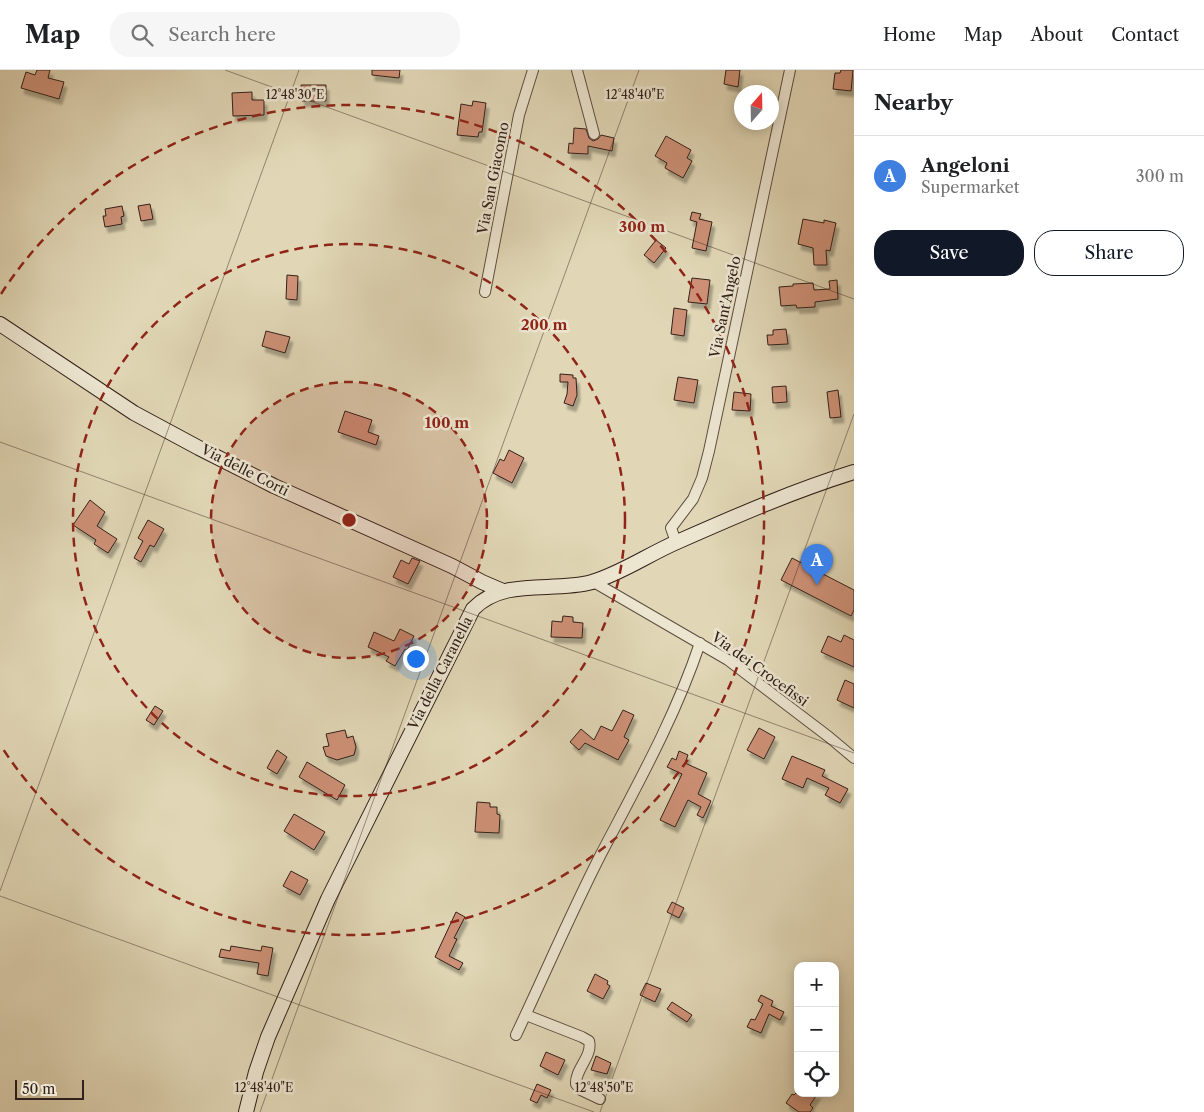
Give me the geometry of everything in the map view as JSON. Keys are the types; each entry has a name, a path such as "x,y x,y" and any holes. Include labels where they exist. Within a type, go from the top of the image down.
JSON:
{"main road":[{"name":"Via delle Corti","path":"0,324 134,413 199,448 274,486 503,591"},
{"name":"Via della Caranella","path":"246,1112 256,1072 268,1037 339,875 469,616 478,604 503,591 580,585 592,582 616,573 676,542 790,493 854,472"}],"street":[{"name":"Via San Giacomo","path":"485,292 519,115 533,70"},
{"path":"577,70 594,134"},
{"name":"Via Sant'Angelo","path":"676,542 671,528 693,499 709,451 790,70"},
{"name":"Via dei Crocefissi","path":"592,582 728,660 830,737 854,758"},
{"path":"516,1035 590,878 640,781 691,671 700,643"},
{"path":"526,1015 587,1040 590,1047 577,1075 576,1084 580,1090 600,1100"}],"building":[{"path":"37,70 50,70 48,78 64,82 59,99 21,88 26,72 35,75"},
{"path":"372,70 400,70 399,78 372,75"},
{"path":"726,70 740,70 738,85 724,84"},
{"path":"841,70 853,70 851,91 833,89 835,73 840,73"},
{"path":"301,85 326,85 326,101 302,101"},
{"path":"252,92 252,100 264,100 264,115 233,116 232,93"},
{"path":"473,101 486,103 482,132 479,132 478,137 457,135 461,104 472,106"},
{"path":"574,128 586,129 589,138 593,141 601,135 614,138 612,151 588,146 588,154 568,153 569,143 573,144"},
{"path":"666,136 691,150 687,158 692,161 683,178 665,168 667,163 655,156"},
{"path":"150,204 153,219 141,221 138,206"},
{"path":"122,206 124,216 121,217 122,224 105,227 103,216 106,216 105,209"},
{"path":"692,212 701,214 699,219 712,222 706,251 692,248 697,222 690,220"},
{"path":"803,219 824,223 824,220 836,223 830,251 826,250 827,265 814,265 813,248 798,244"},
{"path":"656,240 666,248 654,263 644,255"},
{"path":"287,275 298,276 297,300 286,299"},
{"path":"692,278 710,280 707,304 688,302"},
{"path":"837,280 838,299 815,302 815,307 797,308 796,305 781,306 779,287 813,283 814,290 830,289 829,281"},
{"path":"674,308 687,310 684,336 671,334"},
{"path":"786,329 788,344 768,345 767,335 773,335 773,330"},
{"path":"266,331 290,337 285,353 262,346"},
{"path":"560,374 573,375 573,378 576,378 577,395 573,406 564,403 568,382 560,382"},
{"path":"678,377 698,380 694,403 674,400"},
{"path":"786,386 787,402 773,403 772,387"},
{"path":"838,390 841,417 830,418 827,392"},
{"path":"734,392 751,394 750,411 732,410"},
{"path":"345,411 372,420 368,432 379,436 376,445 338,432"},
{"path":"509,450 524,458 512,483 493,473 500,459 504,461"},
{"path":"90,500 105,512 97,526 117,539 108,553 94,544 96,540 73,525"},
{"path":"148,520 164,529 154,547 150,545 141,562 134,558 143,541 138,538"},
{"path":"412,558 420,561 408,584 393,577 401,560 409,564"},
{"path":"792,558 854,590 854,610 851,616 781,580"},
{"path":"563,616 573,617 573,622 583,623 582,638 551,637 552,621 562,622"},
{"path":"400,629 414,636 407,650 405,649 395,666 386,661 389,657 368,647 374,632 394,641"},
{"path":"844,635 854,640 854,667 821,652 828,636 841,642"},
{"path":"845,680 854,684 854,708 837,700"},
{"path":"155,706 163,711 154,725 146,720"},
{"path":"623,710 634,715 624,737 629,740 618,760 585,743 579,750 570,742 581,729 594,740 601,726 612,731"},
{"path":"759,728 775,737 764,759 747,750"},
{"path":"345,730 347,738 353,736 356,747 354,755 337,760 326,756 323,747 329,746 326,734"},
{"path":"277,750 287,757 277,774 267,768"},
{"path":"679,751 688,755 685,763 707,773 698,794 711,801 703,818 697,815 701,807 688,800 675,827 660,820 682,774 667,767 672,758 676,760"},
{"path":"792,756 825,770 822,776 848,789 840,803 825,795 829,788 807,778 803,788 782,779"},
{"path":"307,762 345,785 337,800 299,777"},
{"path":"477,802 490,803 490,807 497,807 497,814 500,815 499,833 475,832"},
{"path":"294,814 325,832 314,850 284,831"},
{"path":"291,871 308,880 300,895 283,886"},
{"path":"672,902 684,908 679,918 667,912"},
{"path":"456,912 465,917 454,938 457,939 449,956 463,963 459,970 435,957"},
{"path":"231,946 261,951 262,946 273,948 268,976 257,974 259,963 219,957 221,949 230,951"},
{"path":"595,974 608,981 607,984 610,986 603,999 587,991"},
{"path":"646,983 661,989 655,1002 640,995"},
{"path":"761,995 773,1001 771,1006 784,1012 780,1020 769,1014 761,1033 747,1027 751,1019 755,1020 763,1004 758,1001"},
{"path":"672,1002 692,1015 687,1022 667,1009"},
{"path":"546,1052 565,1060 558,1075 540,1066"},
{"path":"596,1056 611,1063 607,1074 591,1070"},
{"path":"537,1084 551,1090 547,1098 541,1095 537,1103 530,1100"},
{"path":"792,1094 794,1097 815,1097 810,1105 813,1108 810,1112 799,1112 786,1103"}],"place":[{"name":"Angeloni","path":"817,585"}]}
